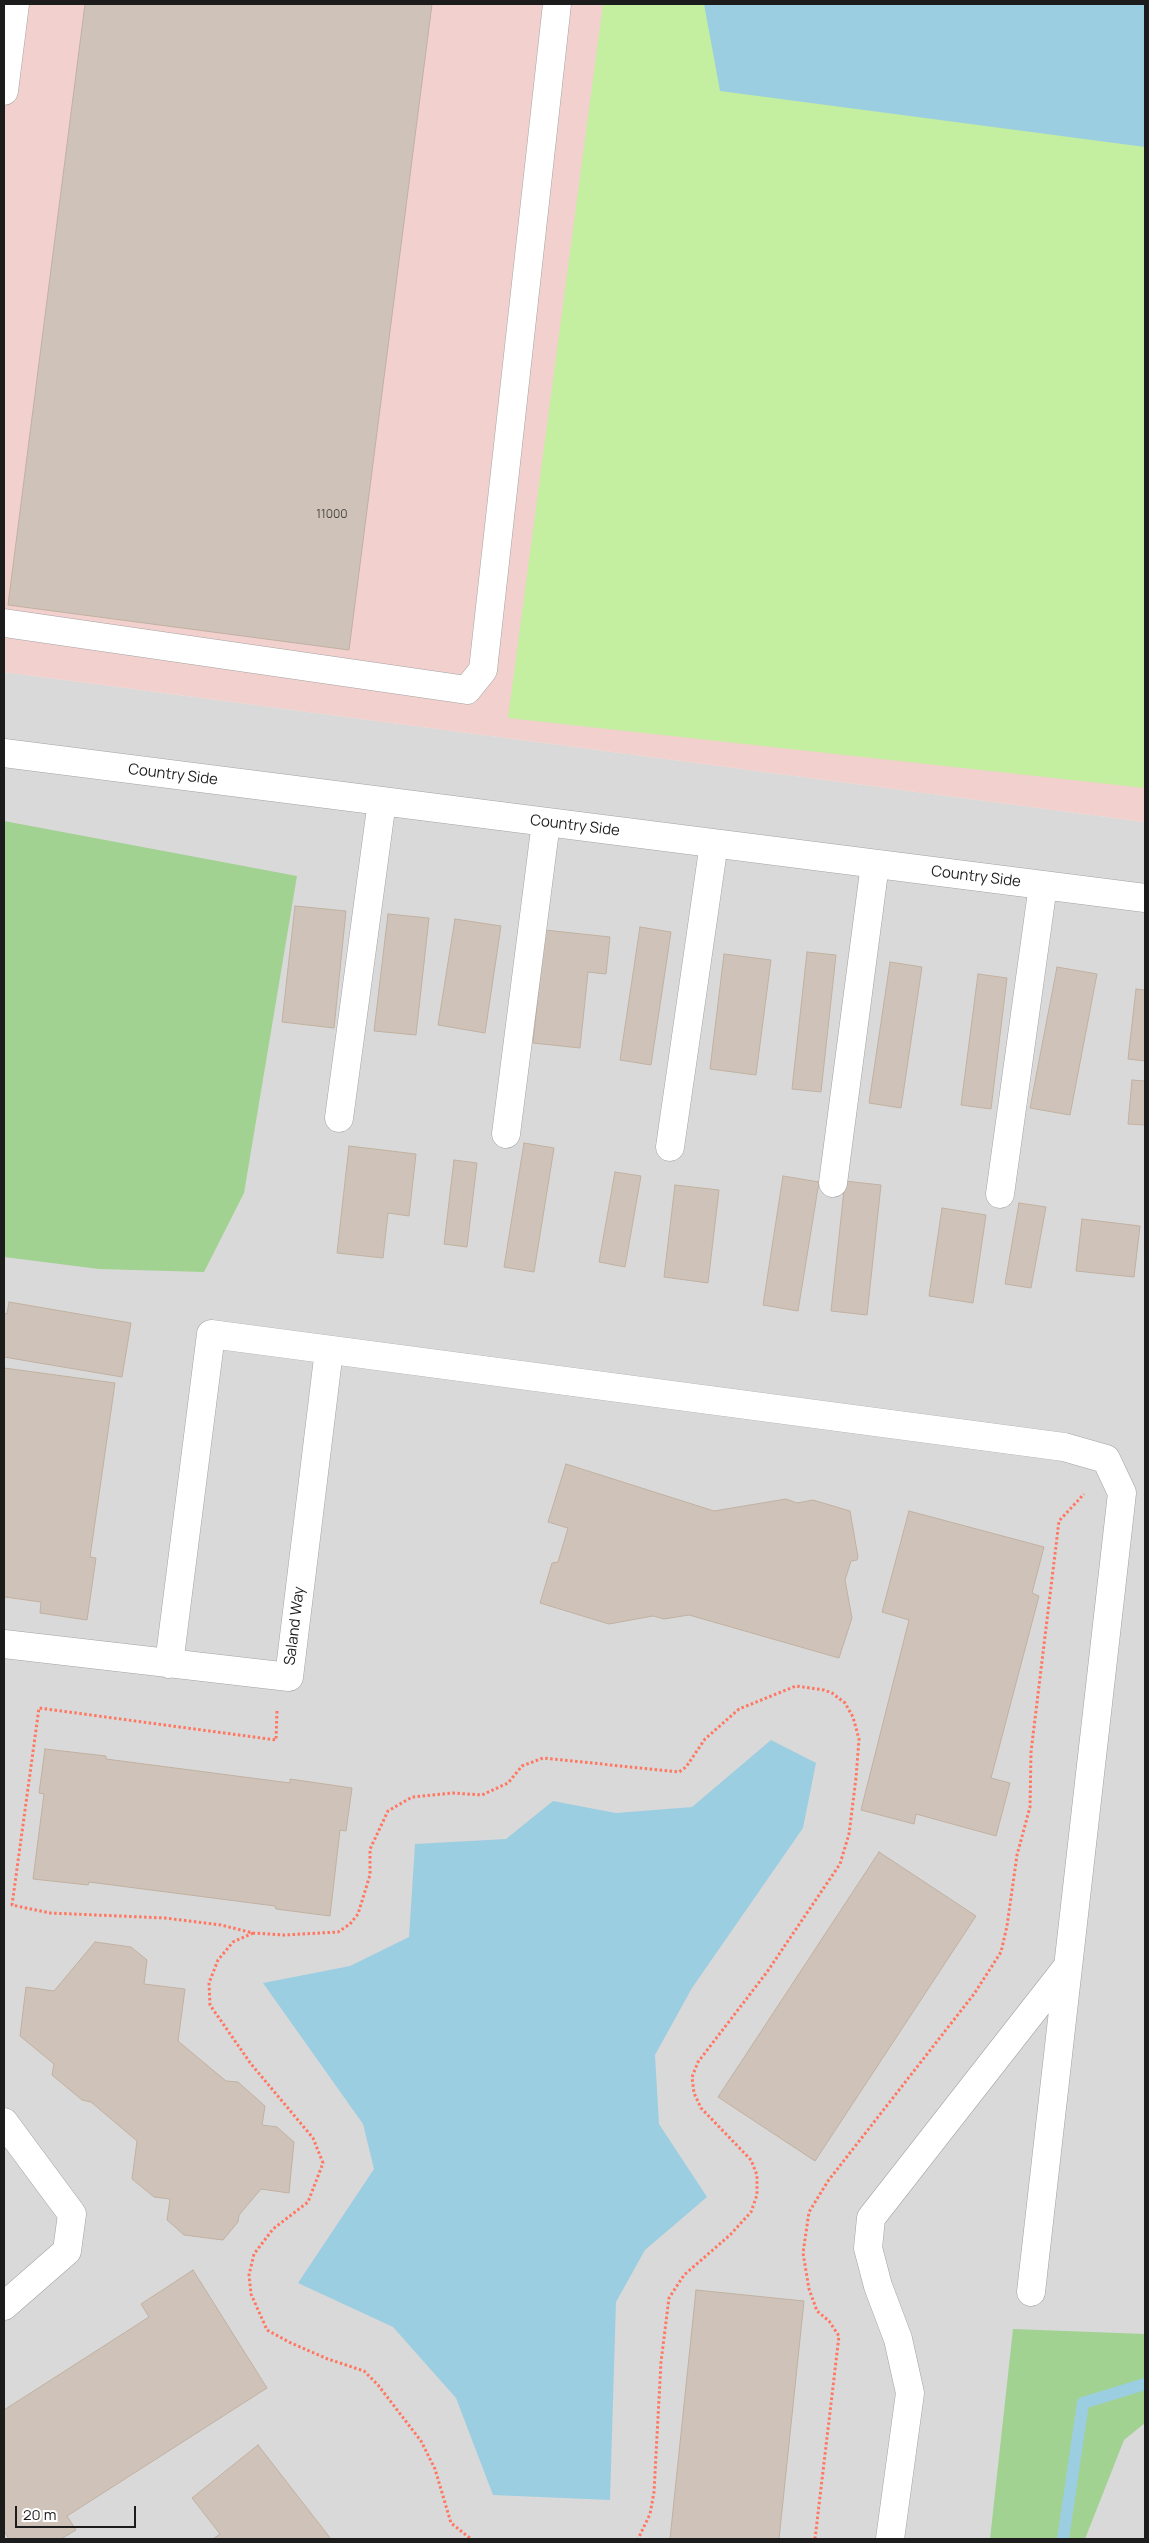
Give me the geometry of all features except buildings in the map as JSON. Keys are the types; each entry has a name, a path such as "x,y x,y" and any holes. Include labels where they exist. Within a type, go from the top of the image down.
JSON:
{"street":[{"path":"4,91 6,62 15,4"},
{"path":"4,623 467,690 483,670 557,4"},
{"name":"Country Side","path":"4,753 1145,898"},
{"path":"339,1118 382,801"},
{"path":"506,1134 546,822"},
{"path":"670,1147 714,843"},
{"path":"833,1183 875,864"},
{"path":"1000,1194 1043,886"},
{"path":"169,1664 210,1334 1064,1447 1106,1459 1122,1493 1030,2292"},
{"name":"Saland Way","path":"4,1644 289,1678 329,1350"},
{"path":"890,2539 910,2393 898,2340 878,2286 868,2248 871,2218 1068,1966"},
{"path":"4,2122 72,2214 67,2251 4,2306"}],"path":[{"path":"815,2539 839,2336 829,2321 817,2311 809,2289 803,2252 809,2212 828,2181 974,1994 1001,1952 1007,1926 1017,1855 1030,1808 1031,1752 1059,1521 1110,1467"},
{"path":"279,1676 276,1740 39,1708 12,1905 50,1913 165,1918 221,1925 253,1933 284,1935 338,1932 350,1924 358,1914 370,1875 370,1849 388,1811 412,1797 453,1793 482,1795 508,1783 522,1766 543,1758 679,1772 686,1767 705,1739 739,1710 796,1686 824,1690 845,1703 859,1739 849,1834 840,1864 767,1972 698,2062 692,2077 694,2093 701,2108 751,2160 757,2175 757,2195 751,2212 730,2235 684,2275 669,2298 661,2362 654,2492 650,2514 638,2539"},
{"path":"253,1933 233,1942 218,1960 209,1983 210,2005 251,2064 313,2138 323,2163 308,2202 273,2229 254,2254 249,2275 251,2294 267,2330 320,2356 364,2371 378,2385 421,2441 435,2469 450,2523 471,2539"}],"shaded area":[{"path":"4,4 1145,4 1145,822 4,672"},
{"path":"4,672 1145,822 1145,2539 4,2539"}],"green space":[{"path":"603,4 1145,4 1145,788 508,718"},
{"path":"4,821 297,876 244,1193 204,1272 99,1269 4,1257"},
{"path":"1013,2329 1145,2334 1145,2423 1124,2440 1085,2539 990,2539"}],"water":[{"path":"704,4 1145,4 1145,147 720,91"},
{"path":"771,1740 816,1763 803,1828 692,1988 655,2055 659,2124 707,2197 645,2250 616,2302 610,2500 493,2495 456,2398 393,2327 298,2283 374,2169 363,2124 263,1983 350,1966 409,1937 415,1844 506,1839 553,1801 616,1813 692,1807"}],"waterway":[{"path":"1063,2539 1083,2403 1145,2384"}]}
